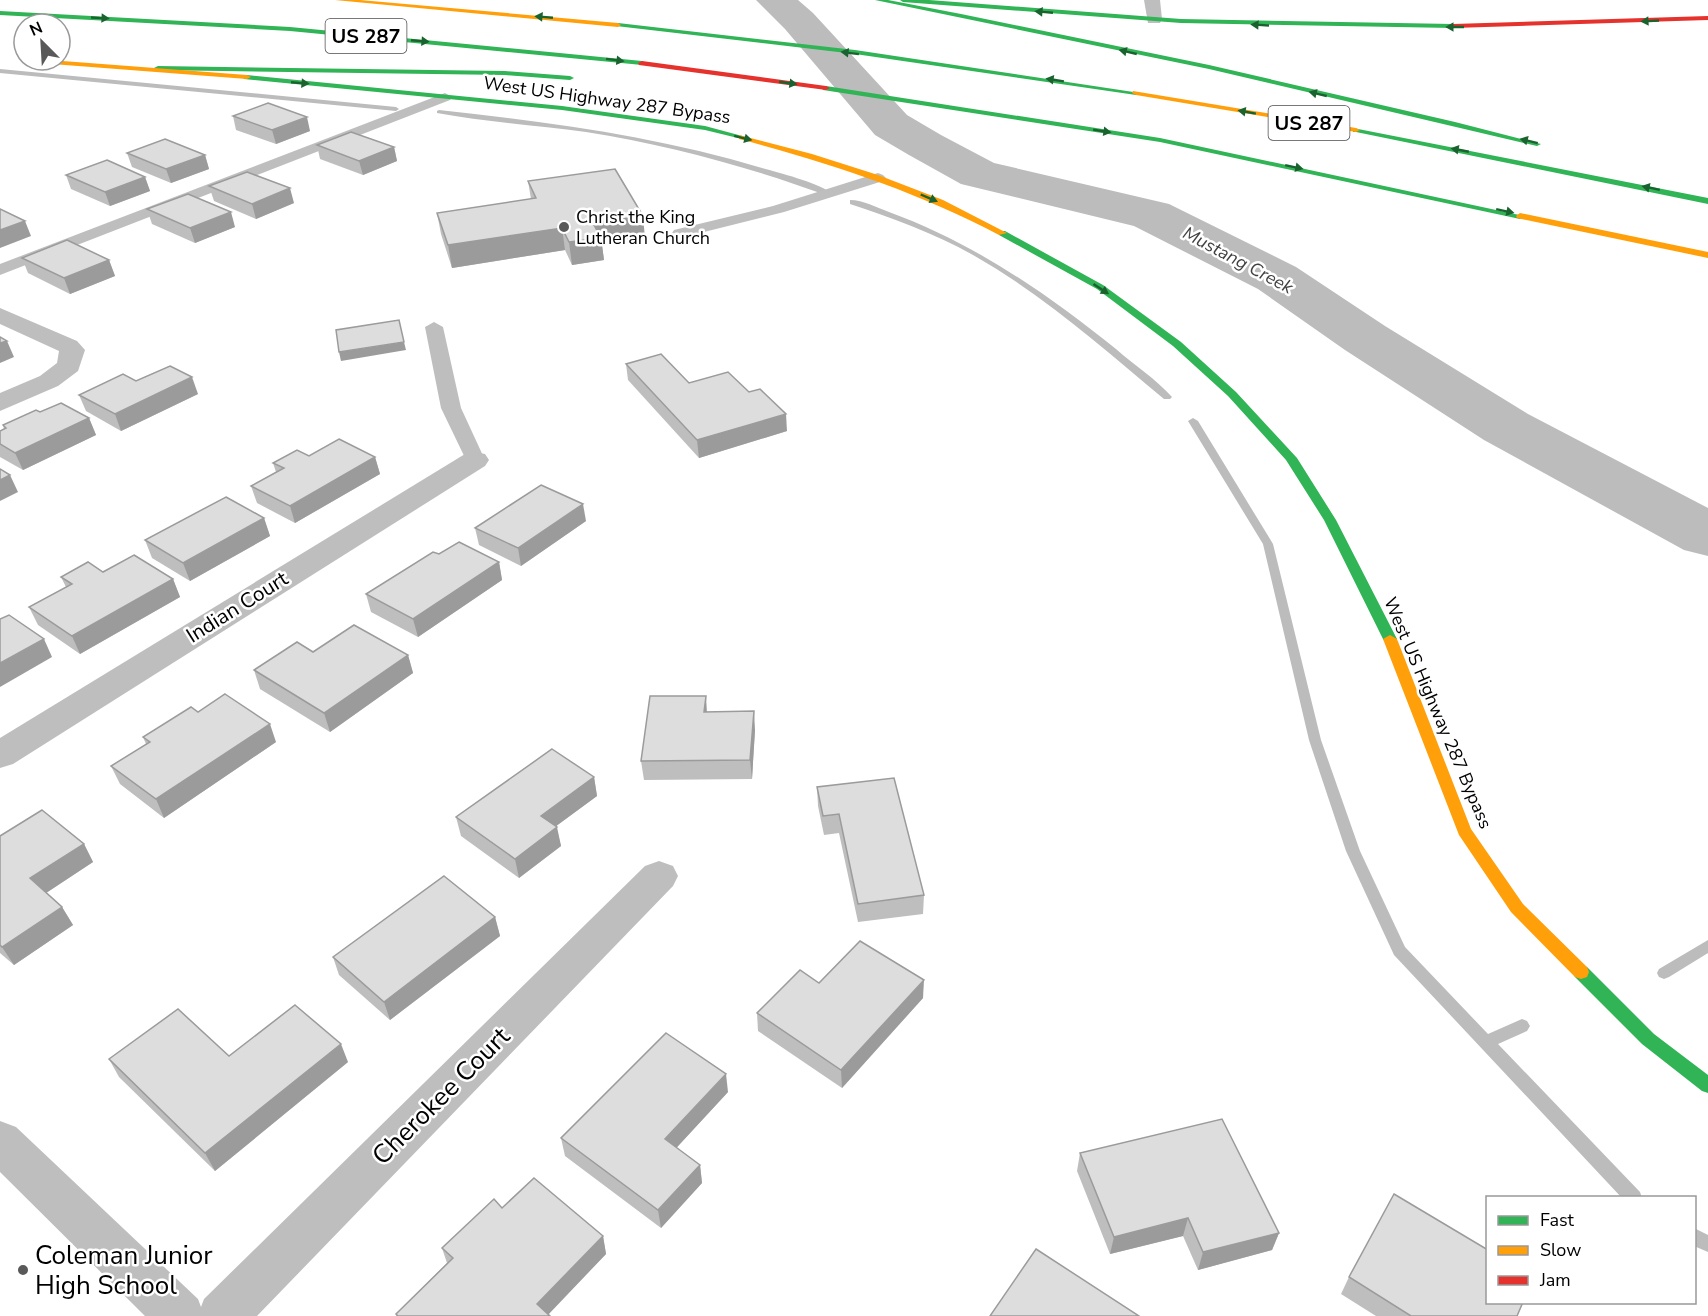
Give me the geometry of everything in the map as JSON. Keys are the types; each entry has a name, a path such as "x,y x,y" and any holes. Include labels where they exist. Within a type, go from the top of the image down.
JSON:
{"main road":[{"name":"US 287","path":"338,0 686,32 1051,79 1249,112 1584,174 1708,201"},
{"path":"878,0 1002,23 1548,146"},
{"path":"903,0 1154,19 1271,25 1489,27 1708,18"},
{"name":"US 287","path":"0,13 290,29 601,58 730,75 1160,140 1708,255"},
{"name":"West US Highway 287 Bypass","path":"8,59 12,59"},
{"name":"West US Highway 287 Bypass","path":"72,63 158,68 562,108 705,128 806,154 878,178 972,216 1100,287 1176,344 1232,394 1284,450 1329,520 1387,630 1464,831 1517,908 1648,1039 1708,1085"},
{"path":"158,68 505,74 584,79"},
{"path":"733,90 982,113"}],"street":[{"path":"1152,0 1154,19"},
{"path":"0,315 68,345 72,350 69,366 49,381 0,403"},
{"name":"Indian Court","path":"0,755 475,460"},
{"name":"Cherokee Court","path":"222,1316 659,876"},
{"path":"0,1142 180,1316"}],"lane":[{"path":"0,270 445,97"},
{"path":"680,233 778,209 878,178"},
{"path":"434,327 452,408 475,460"}],"building":[{"path":"268,103 307,117 272,130 233,116"},
{"path":"351,132 394,147 359,161 317,145"},
{"path":"165,139 205,155 166,169 127,153"},
{"path":"107,160 145,177 105,192 66,175"},
{"path":"615,169 643,216 593,223 601,238 569,242 562,228 448,245 437,213 536,198 528,181"},
{"path":"247,172 290,188 252,204 209,186"},
{"path":"188,194 231,212 190,228 147,209"},
{"path":"0,209 25,221 0,230"},
{"path":"67,240 109,260 64,278 22,258"},
{"path":"399,320 404,342 339,352 336,330"},
{"path":"661,354 689,383 728,372 749,392 760,389 786,414 697,440 626,364"},
{"path":"170,366 192,377 115,414 79,395 123,374 136,381"},
{"path":"61,403 89,418 15,453 0,444 0,431 6,428 3,425 36,410 40,412"},
{"path":"339,439 375,457 290,506 251,486 284,468 273,463 297,450 309,456"},
{"path":"0,469 10,475 0,480"},
{"path":"541,485 583,504 518,548 475,528"},
{"path":"226,497 264,518 183,563 145,540"},
{"path":"459,542 499,562 413,619 366,594 433,552 439,554"},
{"path":"134,555 173,579 72,636 29,607 72,584 61,577 88,562 103,572"},
{"path":"9,615 44,639 0,663 0,619"},
{"path":"354,625 408,655 324,713 254,670 297,642 313,652"},
{"path":"225,694 270,724 156,799 111,766 150,742 143,737 191,707 198,712"},
{"path":"650,696 706,696 704,712 754,711 750,760 641,761"},
{"path":"552,749 594,777 541,816 557,827 515,859 456,817"},
{"path":"894,778 924,895 858,904 839,814 823,816 817,787"},
{"path":"42,810 84,844 30,878 62,907 2,947 0,945 0,836"},
{"path":"444,876 495,917 384,1002 333,957"},
{"path":"860,941 924,980 841,1070 757,1013 800,970 819,983"},
{"path":"295,1005 341,1044 205,1153 109,1059 178,1009 229,1056"},
{"path":"666,1033 726,1074 665,1139 700,1165 658,1210 561,1138"},
{"path":"1222,1119 1279,1233 1203,1252 1188,1218 1114,1237 1080,1153"},
{"path":"534,1178 603,1236 537,1304 550,1316 398,1316 396,1314 453,1258 442,1248 494,1199 502,1208"},
{"path":"1394,1194 1486,1249 1486,1304 1522,1304 1517,1316 1411,1316 1349,1277"},
{"path":"1036,1249 1139,1316 990,1316"}],"waterway":[{"name":"Mustang Creek","path":"775,0 799,21 891,125 925,145 978,174 1151,215 1277,278 1365,338 1506,427 1708,535"},
{"path":"0,71 396,109"},
{"path":"439,112 635,139 731,161 826,192"},
{"path":"853,202 924,228 992,263 1082,327 1167,397"},
{"path":"1193,421 1268,544 1315,740 1353,851 1399,951 1632,1196"},
{"path":"1664,973 1708,946"},
{"path":"1486,1042 1522,1026"},
{"path":"1696,1237 1708,1244"}],"traffic: fast":[{"path":"878,0 1209,67 1537,144"},
{"path":"903,0 1181,21 1453,26"},
{"path":"0,13 290,29 642,63"},
{"path":"618,25 855,52 1136,93"},
{"path":"158,68 505,73 570,78"},
{"path":"247,77 562,108 705,128 742,137"},
{"path":"826,88 1160,140 1520,216"},
{"path":"1356,130 1708,201"},
{"path":"1002,233 1100,287 1177,344 1232,394 1291,458 1330,520 1390,639"},
{"path":"1581,972 1648,1039 1708,1085"}],"traffic: slow":[{"path":"338,0 618,25"},
{"path":"72,64 247,77"},
{"path":"1136,93 1356,130"},
{"path":"742,137 809,155 908,189 1002,233"},
{"path":"1520,216 1708,255"},
{"path":"1390,639 1464,831 1517,908 1581,972"}],"traffic: jam":[{"path":"1453,26 1708,18"},
{"path":"642,63 826,88"}],"place":[{"name":"Christ the King Lutheran Church","path":"564,227"},
{"name":"Coleman Junior High School","path":"23,1270"}]}
